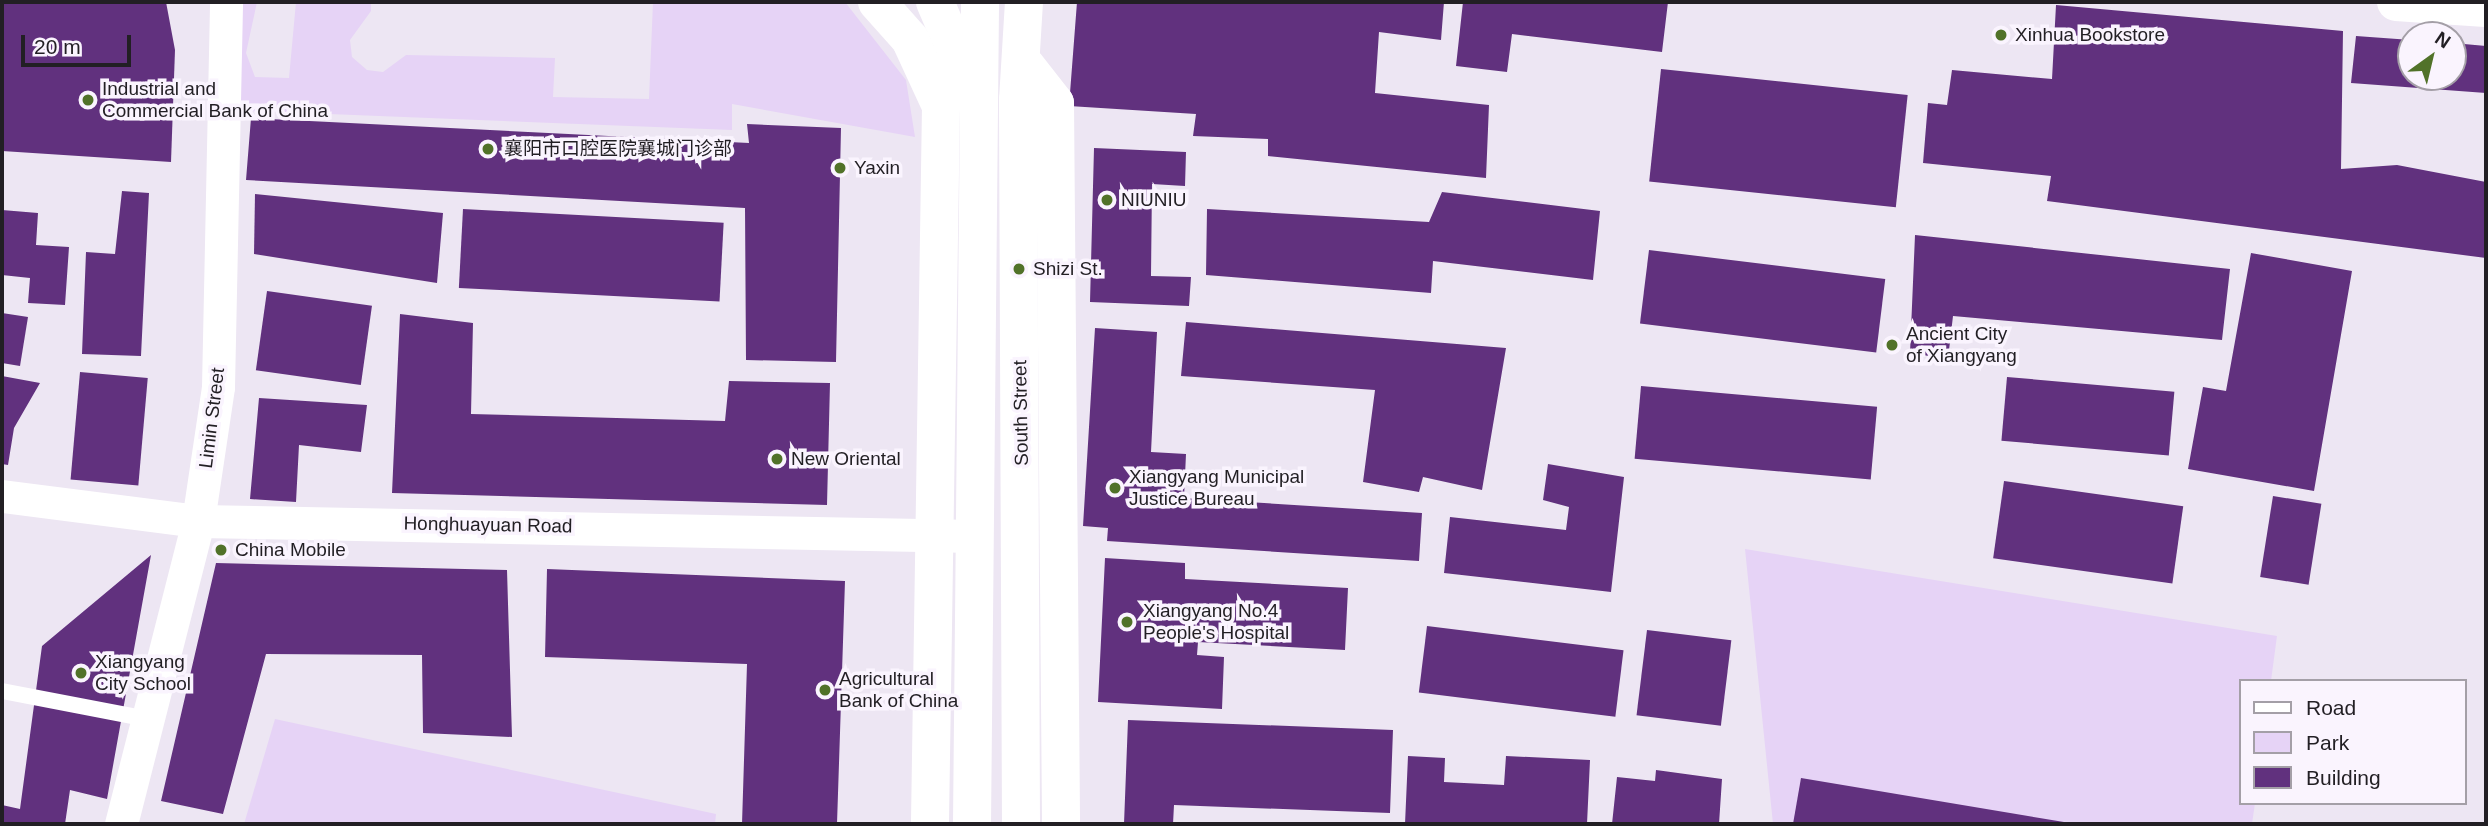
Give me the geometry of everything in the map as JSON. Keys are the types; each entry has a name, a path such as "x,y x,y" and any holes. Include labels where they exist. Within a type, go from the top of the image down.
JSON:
{"main road":[{"path":"877,2 910,39 941,106 930,824"},
{"path":"935,2 979,106"},
{"path":"972,824 980,2"},
{"name":"South Street","path":"1021,824 1024,2"},
{"path":"1044,2 1022,83 1055,103 1061,824"},
{"path":"2396,2 2486,8"}],"street":[{"name":"Limin Street","path":"121,824 198,521 219,387 226,2"},
{"name":"Honghuayuan Road","path":"2,496 198,521 975,536"}],"lane":[{"path":"2,691 148,719"}],"green space":[{"path":"226,2 257,2 246,53 255,77 289,78 296,2 371,2 371,11 350,40 352,57 367,70 383,72 406,55 555,58 553,97 649,99 653,2 845,2 906,80 915,137 732,104 732,130 227,110"},
{"path":"1745,549 2277,636 2271,679 2240,679 2240,805 2255,805 2252,824 1773,824"},
{"path":"275,719 716,814 715,824 244,824"}],"building":[{"name":"Industrial and Commercial Bank of China","path":"2,2 166,2 175,50 171,162 2,151"},
{"path":"1077,2 1444,2 1441,40 1379,32 1375,93 1489,105 1486,178 1268,156 1268,139 1193,136 1196,114 1069,106"},
{"path":"1463,2 1668,2 1662,52 1512,34 1507,72 1456,66"},
{"path":"2056,5 2343,31 2341,169 2397,165 2486,182 2486,258 2047,201 2051,176 1923,163 1928,103 1947,105 1952,70 2052,79"},
{"path":"2356,36 2397,39 2397,86 2351,83"},
{"path":"2467,44 2486,46 2486,93 2459,91 2467,91"},
{"path":"1661,69 1908,95 1896,207 1649,181"},
{"path":"251,118 749,143 747,124 841,128 836,362 746,360 745,208 246,180"},
{"path":"1094,148 1186,152 1185,186 1152,184 1151,276 1191,277 1189,306 1090,302"},
{"path":"122,191 149,193 141,356 82,354 86,252 115,254"},
{"path":"1442,192 1600,211 1593,280 1433,261 1431,293 1206,275 1207,209 1429,222"},
{"path":"255,194 443,213 437,283 254,254"},
{"path":"463,209 724,223 720,302 459,288"},
{"path":"2,210 38,213 36,245 69,247 65,305 28,303 30,278 2,275"},
{"path":"1915,235 2230,269 2222,340 1953,316 1948,359 1910,353"},
{"path":"1649,250 1885,279 1876,352 1640,323"},
{"path":"2251,253 2352,271 2314,491 2188,469 2203,387 2226,391"},
{"path":"267,291 372,306 361,385 256,370"},
{"path":"2,313 28,317 20,366 2,363"},
{"path":"400,314 473,323 471,414 725,421 729,381 830,383 827,505 392,493"},
{"path":"1186,322 1506,348 1482,490 1423,477 1419,492 1363,482 1375,390 1181,376"},
{"path":"1095,328 1157,332 1151,452 1186,454 1184,498 1422,513 1419,561 1107,541 1108,528 1083,526"},
{"path":"80,372 148,378 138,486 71,480"},
{"path":"2,376 40,383 14,428 8,465 2,464"},
{"path":"2007,377 2174,392 2169,455 2001,441"},
{"path":"1641,386 1877,407 1871,479 1635,459"},
{"path":"259,398 367,405 361,452 299,445 296,502 250,499"},
{"path":"1548,464 1624,477 1611,592 1444,573 1450,517 1566,530 1569,507 1543,500"},
{"path":"2004,481 2183,506 2172,583 1993,558"},
{"path":"2273,496 2321,504 2309,585 2260,577"},
{"path":"151,555 107,799 70,790 65,824 2,824 2,805 20,809 42,646"},
{"path":"1105,558 1185,563 1185,579 1348,588 1345,650 1198,642 1197,655 1224,657 1222,709 1098,702"},
{"path":"216,563 507,570 512,737 423,733 422,655 266,654 223,814 161,801"},
{"path":"547,569 845,581 837,824 742,824 747,664 545,657"},
{"path":"1427,626 1624,650 1615,717 1419,693"},
{"path":"1647,630 1731,640 1721,726 1637,715"},
{"path":"1128,720 1393,730 1390,813 1174,805 1173,824 1124,824"},
{"path":"1408,756 1445,758 1444,782 1504,785 1506,756 1590,760 1587,824 1405,824"},
{"path":"1656,770 1722,779 1719,824 1612,824 1617,777 1655,781"},
{"path":"1801,778 2070,823 1793,824"}],"place":[{"name":"Xinhua Bookstore","path":"2001,35"},
{"name":"Industrial and Commercial Bank of China","path":"88,100"},
{"name":"襄阳市口腔医院襄城门诊部","path":"488,149"},
{"name":"Yaxin","path":"840,168"},
{"name":"NIUNIU","path":"1107,200"},
{"name":"Shizi St.","path":"1019,269"},
{"name":"Ancient City of Xiangyang","path":"1892,345"},
{"name":"New Oriental","path":"777,459"},
{"name":"Xiangyang Municipal Justice Bureau","path":"1115,488"},
{"name":"China Mobile","path":"221,550"},
{"name":"Xiangyang No.4 People's Hospital","path":"1127,622"},
{"name":"Xiangyang City School","path":"81,673"},
{"name":"Agricultural Bank of China","path":"825,690"}]}
